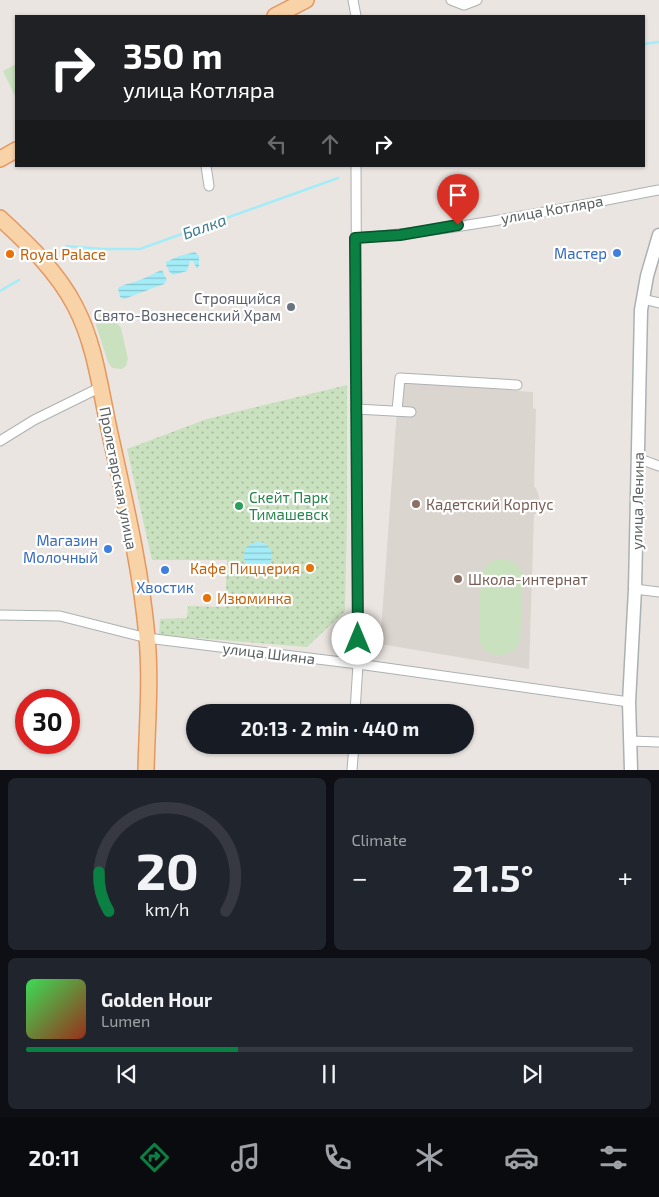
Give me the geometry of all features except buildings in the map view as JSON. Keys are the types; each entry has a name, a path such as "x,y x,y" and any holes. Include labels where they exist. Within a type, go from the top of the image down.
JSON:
{"main road":[{"path":"277,15 306,0"},
{"path":"0,207 11,228"},
{"name":"Пролетарская улица","path":"0,218 56,275 75,305 89,339 101,387 137,567 147,638 146,770"},
{"name":"улица Ленина","path":"631,770 629,702 635,589 641,310 647,276 659,235"}],"street":[{"path":"353,0 356,15"},
{"path":"451,0 464,5 477,0"},
{"path":"206,167 209,186"},
{"path":"356,167 358,664 356,704"},
{"name":"улица Котляра","path":"355,238 410,233 659,190"},
{"path":"643,299 659,303"},
{"path":"397,411 400,378 517,385"},
{"path":"0,441 34,420 101,387"},
{"path":"356,409 411,412"},
{"path":"637,458 659,466"},
{"path":"635,589 659,592"},
{"name":"улица Шияна","path":"0,615 60,616 147,638 358,664 629,702"},
{"path":"631,741 659,742"},
{"path":"352,770 353,754"}],"shaded area":[{"name":"Школа-интернат","path":"399,382 533,392 533,408 536,409 534,487 541,503 537,504 536,514 534,514 529,669 380,644"}],"green space":[{"path":"15,65 15,96 3,71"},
{"path":"100,314 114,319 121,328 128,359 126,366 122,369 112,368 108,362 96,325"},
{"path":"347,385 345,611 307,647 159,635 160,619 187,618 188,606 225,607 227,560 152,560 127,449 207,419"},
{"path":"498,559 515,563 520,569 523,579 520,642 506,654 494,655 483,648 480,642 480,595 483,571 489,564"}],"water":[{"path":"195,252 199,256 199,266 197,269 193,261 190,261 187,271 173,275 169,271 166,262"},
{"path":"162,270 167,280 164,284 124,299 120,297 118,288"},
{"path":"258,542 268,546 272,556 268,566 258,570 248,566 244,556 248,546"}],"waterway":[{"name":"Балка","path":"645,44 659,42"},
{"name":"Балка","path":"66,246 140,249 338,178"},
{"name":"Балка","path":"0,291 19,280"}],"place":[{"name":"Мастер","path":"617,253"},
{"name":"Royal Palace","path":"10,254"},
{"name":"Строящийся Свято-Вознесенский Храм","path":"291,307"},
{"name":"Кадетский Корпус","path":"416,504"},
{"name":"Скейт Парк Тимашевск","path":"239,506"},
{"name":"Магазин Молочный","path":"108,549"},
{"name":"Кафе Пиццерия","path":"310,568"},
{"name":"Хвостик","path":"165,570"},
{"name":"Школа-интернат","path":"458,579"},
{"name":"Изюминка","path":"207,598"}],"route":[{"path":"358,639 355,238 400,235 458,225"}]}
